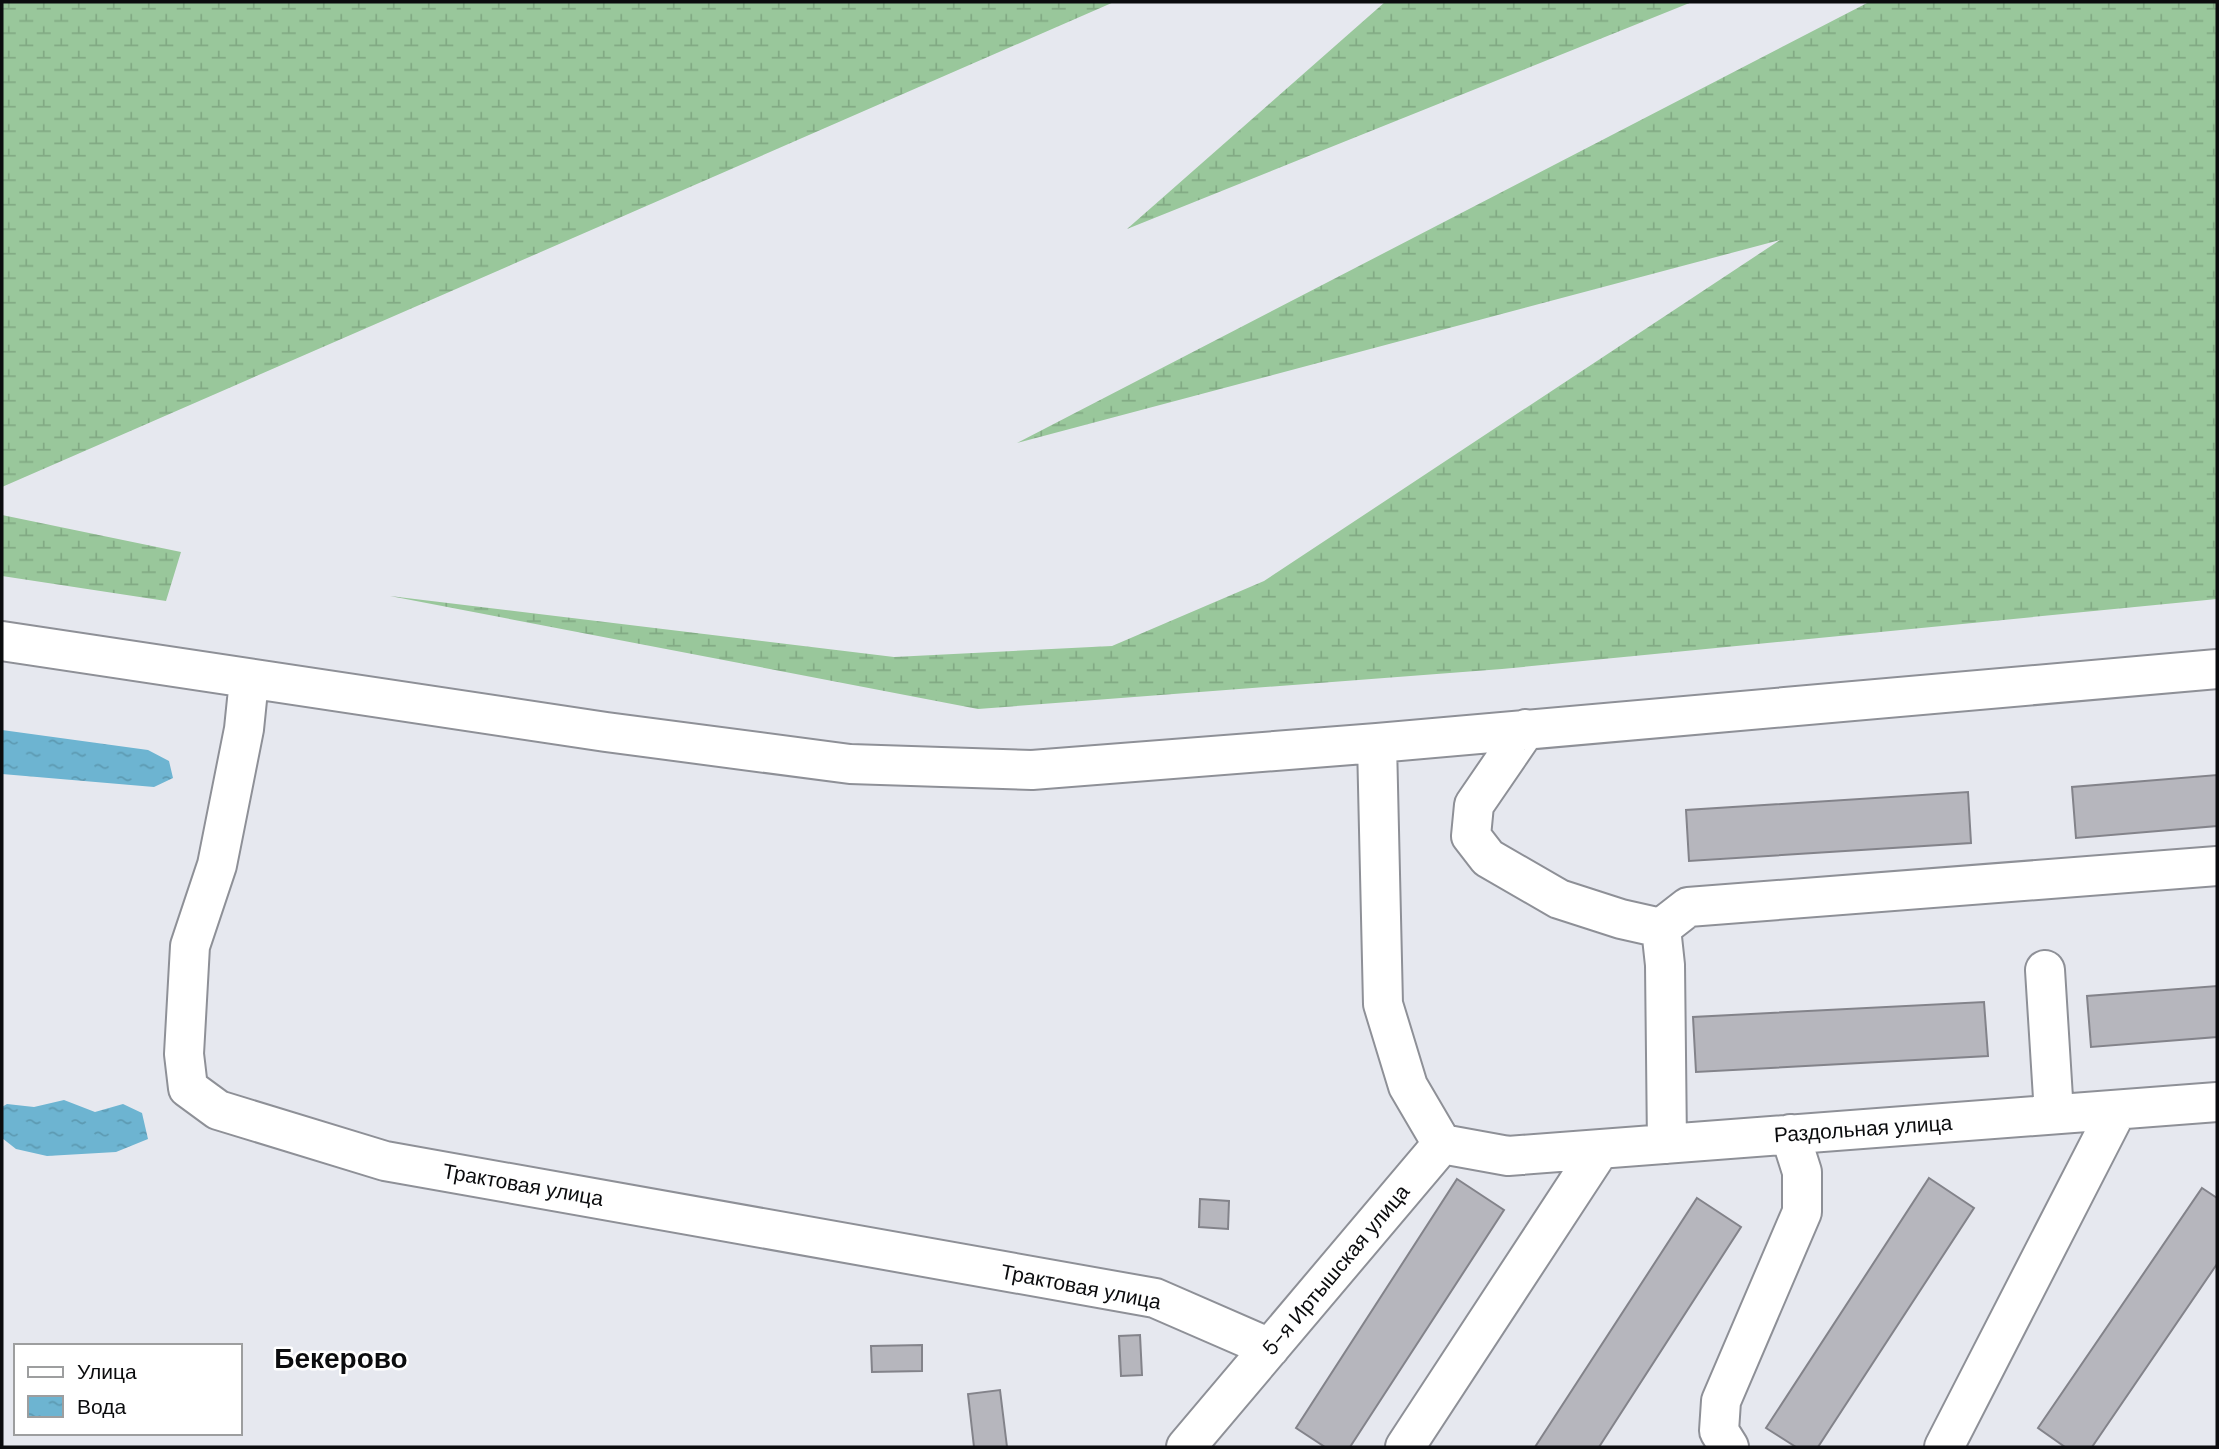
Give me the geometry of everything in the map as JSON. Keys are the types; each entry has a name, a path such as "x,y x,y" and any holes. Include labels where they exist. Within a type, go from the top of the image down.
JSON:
{"street":[{"path":"2,641 606,732 850,764 1032,770 1377,743 2217,669"},
{"name":"Трактовая улица","path":"249,680 244,729 217,865 190,946 184,1054 188,1088 218,1110 386,1161 1155,1298 1270,1348"},
{"path":"1526,729 1474,805 1471,836 1488,858 1559,900 1661,928 1688,908 2217,866"},
{"path":"1377,743 1383,1004 1408,1086 1442,1144"},
{"path":"1661,928 1665,965 1667,1143"},
{"path":"2045,970 2054,1114"},
{"name":"Раздольная улица","path":"1442,1144 1508,1156 2217,1102"},
{"path":"1944,1447 2117,1110"},
{"path":"1729,1447 1720,1431 1721,1401 1802,1212 1802,1172 1790,1134"},
{"name":"5-я Иртышская улица","path":"1186,1447 1442,1144"},
{"path":"1405,1447 1600,1149"}],"green space":[{"path":"2,2 1114,2 2,487"},
{"path":"1385,2 1692,2 1127,229"},
{"path":"1869,2 2217,2 2217,599 1502,669 978,709 390,596 894,657 1112,646 1264,581 1780,240 1017,443"},
{"path":"2,515 181,552 166,601 2,576"}],"water":[{"path":"2,730 148,750 169,761 173,778 154,787 2,774"},
{"path":"64,1100 95,1112 123,1104 142,1113 148,1139 116,1152 47,1156 16,1149 2,1138 2,1107 7,1104 34,1107"}],"building":[{"path":"2217,775 2217,826 2076,838 2072,787"},
{"path":"1968,792 1971,843 1689,861 1686,810"},
{"path":"2217,986 2217,1037 2091,1047 2087,996"},
{"path":"1984,1002 1988,1056 1696,1072 1693,1017"},
{"path":"1929,1178 1974,1208 1818,1447 1796,1447 1766,1428"},
{"path":"1457,1179 1504,1210 1350,1447 1325,1447 1296,1428"},
{"path":"2202,1188 2217,1198 2217,1264 2092,1447 2065,1447 2038,1428"},
{"path":"1697,1198 1741,1227 1599,1447 1535,1447"},
{"path":"1200,1199 1229,1201 1228,1229 1199,1227"},
{"path":"1140,1335 1142,1375 1121,1376 1119,1336"},
{"path":"922,1345 922,1371 872,1372 871,1346"},
{"path":"1000,1390 1007,1447 974,1447 968,1394"}],"district":[{"name":"Бекерово","path":"341,1358"}]}
